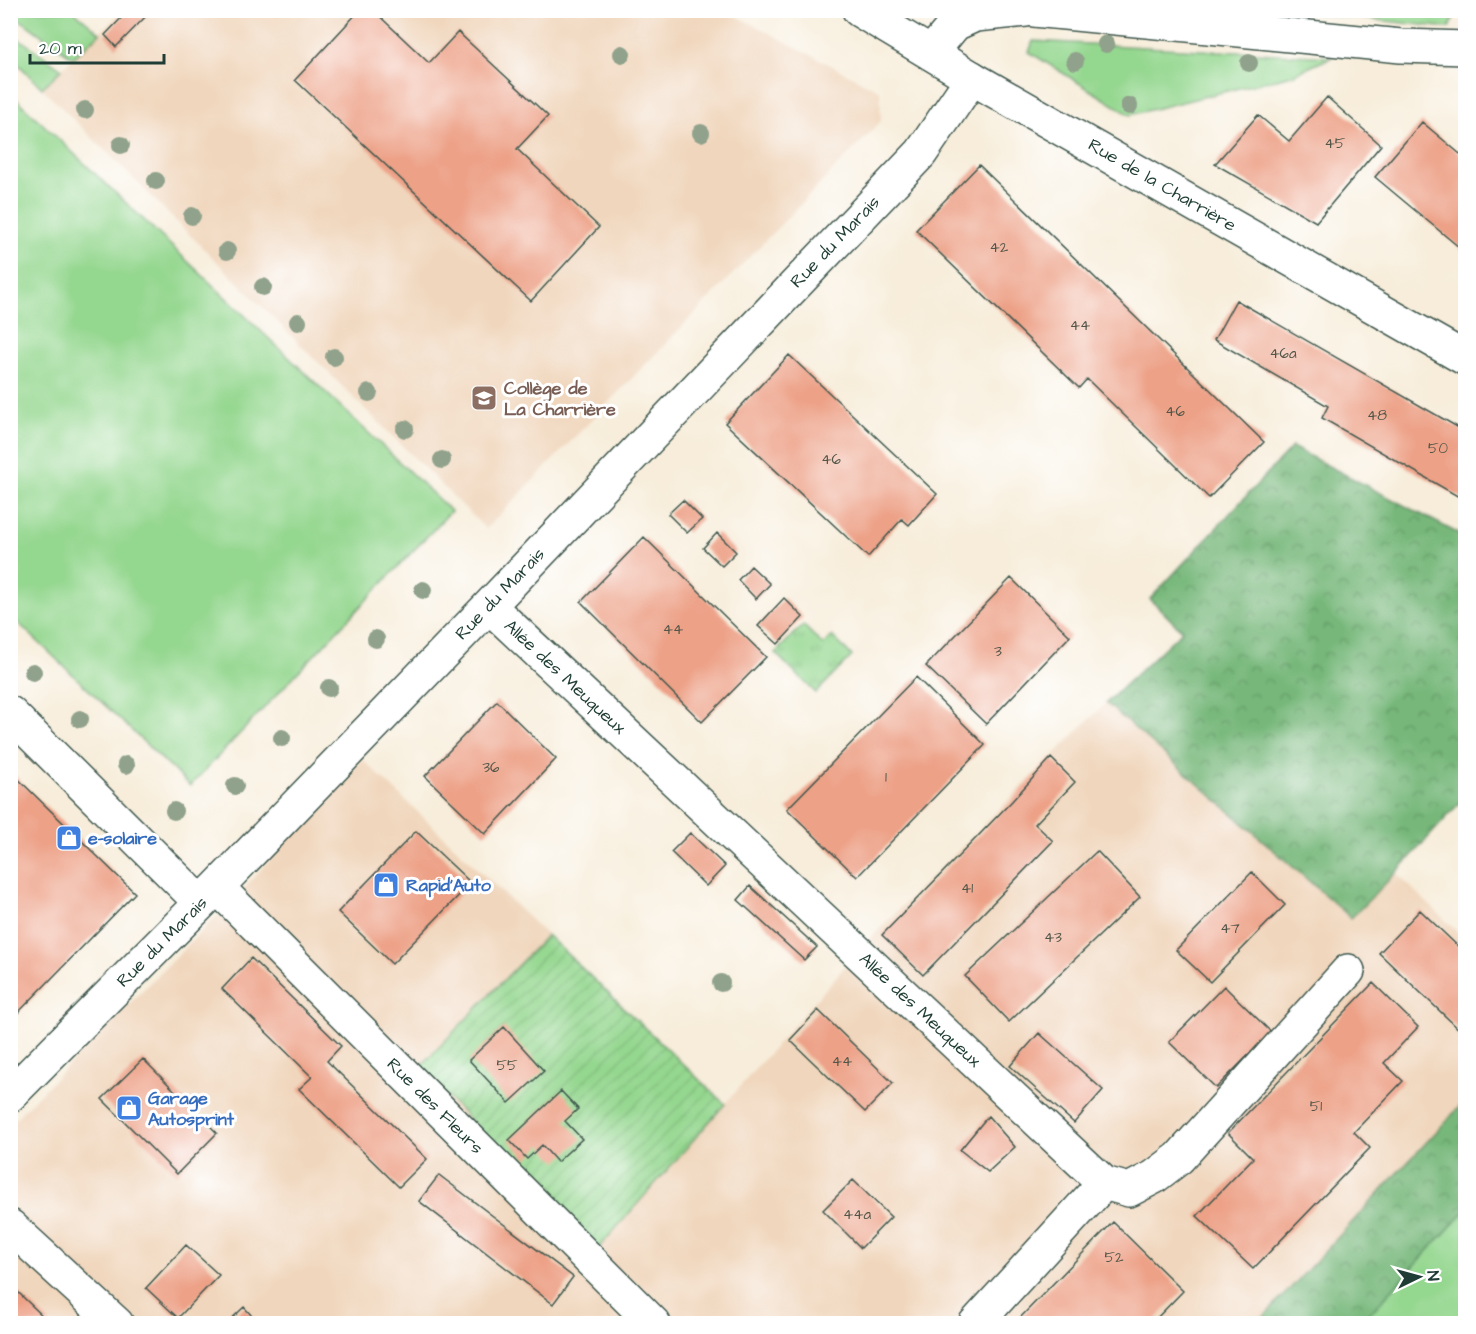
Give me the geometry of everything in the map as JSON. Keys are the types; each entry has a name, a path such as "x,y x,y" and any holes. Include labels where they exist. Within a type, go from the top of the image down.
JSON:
{"street":[{"name":"Rue de la Charrière","path":"859,10 972,78 1466,358"},
{"path":"932,53 955,24 975,15 1026,10"},
{"path":"1034,10 1401,46 1466,48"},
{"path":"1145,22 1183,10"},
{"name":"Rue du Marais","path":"10,1095 209,895 489,606 921,153 972,78"},
{"name":"Allée des Meuqueux","path":"489,606 1104,1183"},
{"name":"Rue des Fleurs","path":"10,713 209,895 654,1323"},
{"path":"975,1323 1104,1183 1129,1190 1154,1177 1179,1158 1348,971"},
{"path":"10,1226 117,1323"}],"shaded area":[{"name":"Collège de La Charrière","path":"725,10 880,91 881,121 486,529 42,88 122,11"},
{"path":"1106,703 1350,918 1396,873 1465,939 1465,1101 1258,1323 11,1324 11,1123 243,889 362,759 547,935 419,1068 597,1250 871,937"}],"green space":[{"path":"11,10 74,11 100,33 73,58 11,13"},
{"path":"1293,11 1442,11 1454,18 1449,28"},
{"path":"11,33 62,69 42,88 11,57"},
{"path":"1033,41 1332,57 1292,75 1130,115 1029,52"},
{"path":"10,93 451,511 190,786 11,616"},
{"path":"1292,447 1465,537 1465,797 1396,873 1351,918 1106,703 1182,631 1150,599"},
{"path":"803,625 823,645 832,636 852,656 816,693 775,653"},
{"path":"547,935 725,1104 597,1250 419,1068"},
{"path":"1465,1101 1465,1211 1361,1323 1258,1323"},
{"path":"1465,1211 1465,1323 1361,1323"}],"building":[{"path":"129,10 152,10 116,47 105,35"},
{"path":"360,10 373,10 429,63 458,32 548,116 517,149 599,227 531,301 295,80"},
{"path":"1327,97 1381,145 1316,222 1215,164 1258,115 1289,141"},
{"path":"1422,122 1466,159 1466,253 1375,177"},
{"path":"979,165 1264,442 1209,498 1087,379 1079,388 916,230"},
{"path":"1236,300 1466,432 1466,501 1322,418 1328,406 1214,340"},
{"path":"789,355 937,494 909,525 902,519 868,557 725,423"},
{"path":"683,500 702,519 687,533 668,514"},
{"path":"717,533 736,552 722,566 703,548"},
{"path":"644,537 766,657 702,722 581,602"},
{"path":"751,566 770,584 756,599 738,580"},
{"path":"1011,578 1070,636 986,724 926,666"},
{"path":"784,598 803,617 778,644 758,626"},
{"path":"916,677 985,745 857,877 787,809"},
{"path":"497,701 556,759 485,834 425,776"},
{"path":"1051,758 1075,782 1035,824 1053,841 923,975 882,935"},
{"path":"10,771 135,893 10,1021"},
{"path":"416,831 471,883 392,964 338,912"},
{"path":"690,833 725,866 706,886 671,852"},
{"path":"1097,851 1140,897 1009,1022 965,976"},
{"path":"1252,872 1285,905 1210,982 1176,950"},
{"path":"750,886 817,947 804,960 738,900"},
{"path":"1420,910 1466,954 1466,1036 1379,953"},
{"path":"251,958 341,1046 327,1061 427,1159 399,1187 299,1089 312,1077 222,989"},
{"path":"1373,983 1418,1027 1384,1063 1403,1081 1354,1132 1370,1148 1253,1269 1197,1216 1253,1158 1228,1133"},
{"path":"1224,986 1271,1032 1216,1088 1169,1042"},
{"path":"818,1010 893,1083 865,1112 790,1040"},
{"path":"504,1027 544,1071 509,1103 469,1060"},
{"path":"1039,1033 1103,1090 1074,1123 1010,1066"},
{"path":"143,1059 217,1133 177,1174 102,1099"},
{"path":"561,1091 578,1109 565,1121 582,1139 557,1162 542,1145 527,1159 509,1140"},
{"path":"988,1116 1015,1147 988,1172 960,1150"},
{"path":"439,1175 573,1277 553,1304 419,1201"},
{"path":"853,1180 891,1217 861,1248 823,1210"},
{"path":"1113,1222 1183,1291 1151,1324 1014,1324"},
{"path":"186,1245 219,1275 178,1318 146,1288"},
{"path":"10,1284 26,1300 51,1324 10,1324"},
{"path":"244,1307 259,1324 226,1324"}],"place":[{"name":"Collège de La Charrière","path":"484,398"},
{"name":"e-solaire","path":"69,838"},
{"name":"Rapid'Auto","path":"386,885"},
{"name":"Garage Autosprint","path":"129,1108"}]}
